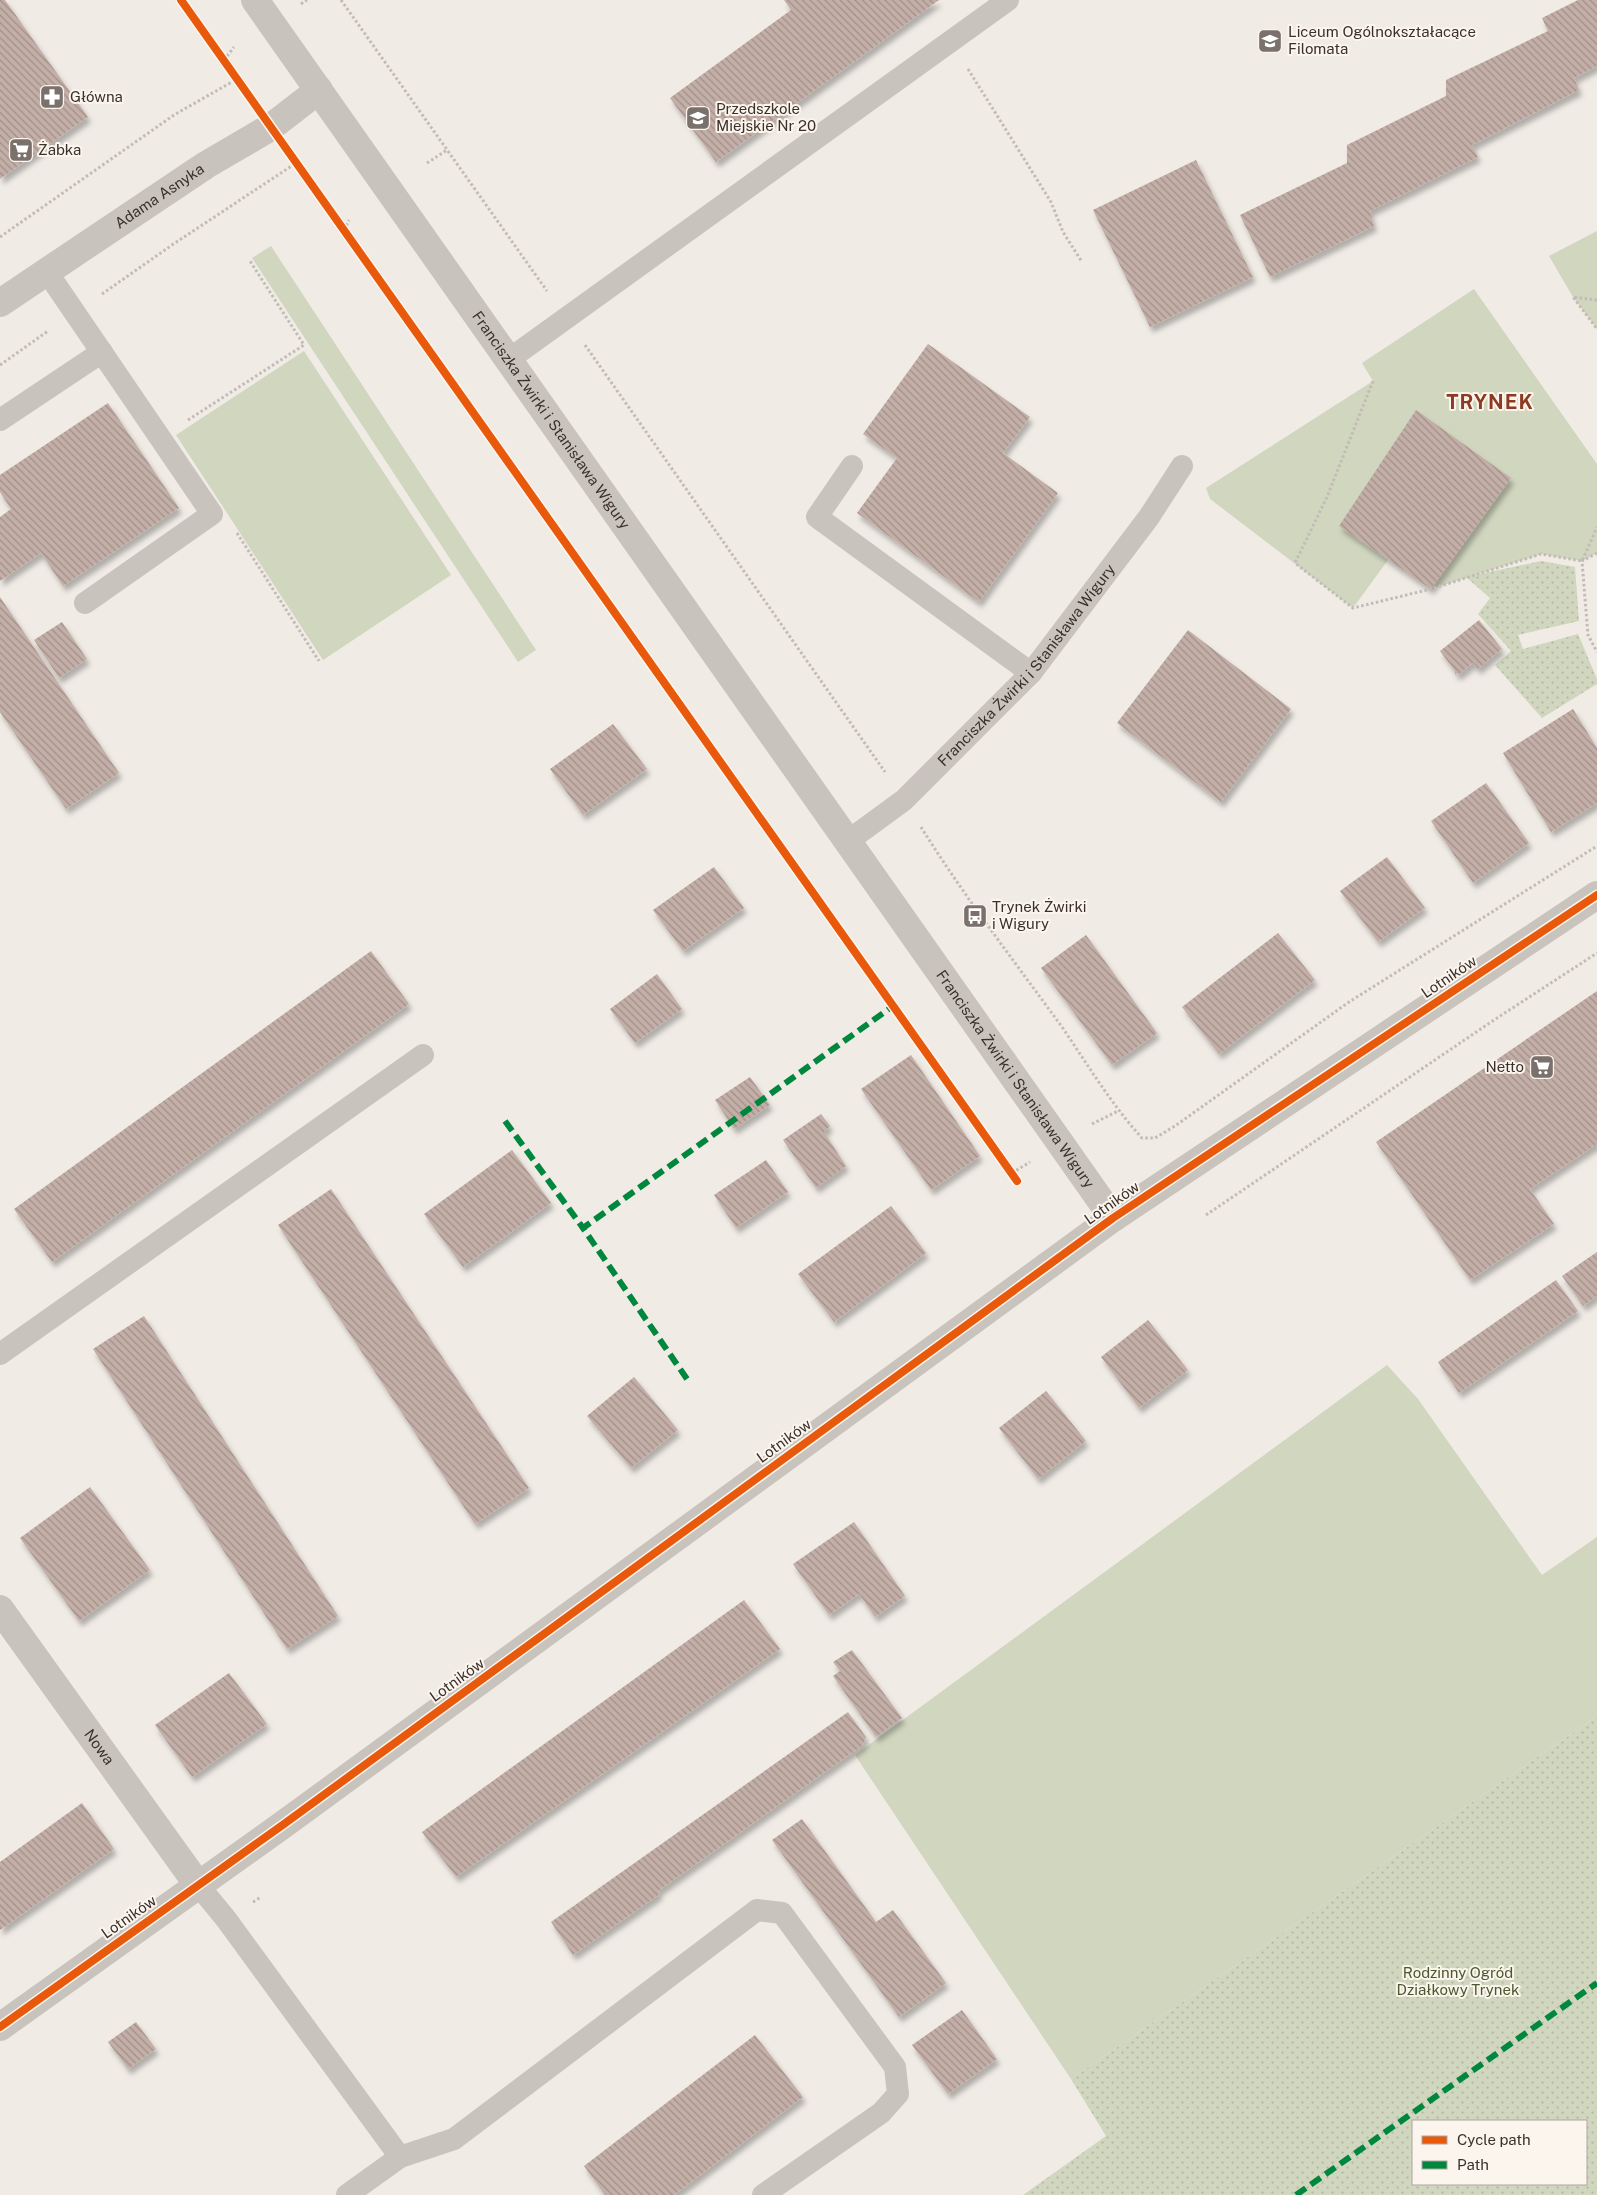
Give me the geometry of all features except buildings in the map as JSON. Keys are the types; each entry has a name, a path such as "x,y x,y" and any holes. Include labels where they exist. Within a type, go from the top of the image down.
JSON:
{"street":[{"name":"Franciszka Żwirki i Stanisława Wigury","path":"255,0 1113,1218"},
{"name":"Adama Asnyka","path":"0,303 206,165 271,127 319,90"},
{"name":"Lotników","path":"0,2027 198,1886 1113,1218 1597,895"},
{"name":"Nowa","path":"0,1609 198,1886"}],"lane":[{"path":"508,360 1008,0"},
{"path":"48,272 212,514 84,603"},
{"path":"0,420 102,352"},
{"path":"852,466 817,517 1031,673"},
{"name":"Franciszka Żwirki i Stanisława Wigury","path":"848,841 904,800 1031,673 1150,517 1182,466"},
{"path":"0,1354 423,1055"},
{"path":"198,1886 226,1918 400,2158"},
{"path":"347,2195 400,2158 454,2140 757,1910 782,1913 895,2067 898,2094 881,2113 763,2195"}],"path":[{"path":"341,0 904,800 950,873 1063,1029 1118,1111 1142,1138 1155,1138 1174,1126 1349,1002 1597,846"},
{"path":"951,41 1051,202 1063,232 1082,262"},
{"path":"224,60 234,47"},
{"path":"0,237 174,115 237,79"},
{"path":"427,163 447,150"},
{"path":"0,365 172,245 296,163"},
{"path":"344,230 349,220"},
{"path":"186,422 304,345 250,261"},
{"path":"1597,300 1573,297 1597,329"},
{"path":"1373,381 1327,497 1295,563 1353,608 1431,589 1541,554 1582,561 1597,553"},
{"path":"1597,527 1582,561 1588,635 1597,652"},
{"path":"1206,1215 1486,1025 1597,954"},
{"path":"1092,1124 1118,1111"},
{"path":"1012,1173 1035,1159"}],"green space":[{"path":"1597,231 1597,329 1573,297 1549,256"},
{"path":"271,246 536,650 518,662 252,258"},
{"path":"1474,289 1597,464 1597,553 1582,561 1541,554 1431,589 1388,560 1353,608 1210,499 1206,488 1373,381 1362,363"},
{"path":"304,351 451,575 323,660 176,435"},
{"path":"1541,561 1575,567 1579,621 1518,635 1523,649 1578,634 1597,679 1597,684 1542,718 1495,665 1511,651 1478,614 1490,598 1466,577"},
{"path":"1387,1365 1418,1399 1542,1575 1597,1537 1597,1716 1071,2079 855,1755"},
{"name":"Rodzinny Ogród Działkowy Trynek","path":"1597,1716 1597,2195 1023,2195 1106,2136 1071,2079"}],"marked path":[{"path":"687,1379 583,1228 893,1006"},
{"path":"505,1121 583,1228"},
{"path":"1296,2195 1597,1983"}],"cycle path":[{"path":"181,0 1017,1181"},
{"path":"0,2027 284,1824 1113,1218 1597,895"}],"place":[{"name":"Liceum Ogólnokształacące Filomata","path":"1270,41"},
{"name":"Główna","path":"52,97"},
{"name":"Przedszkole Miejskie Nr 20","path":"698,118"},
{"name":"Żabka","path":"21,150"},
{"name":"Trynek Żwirki i Wigury","path":"975,916"},
{"name":"Netto","path":"1542,1067"}],"district":[{"name":"TRYNEK","path":"1490,402"}]}
